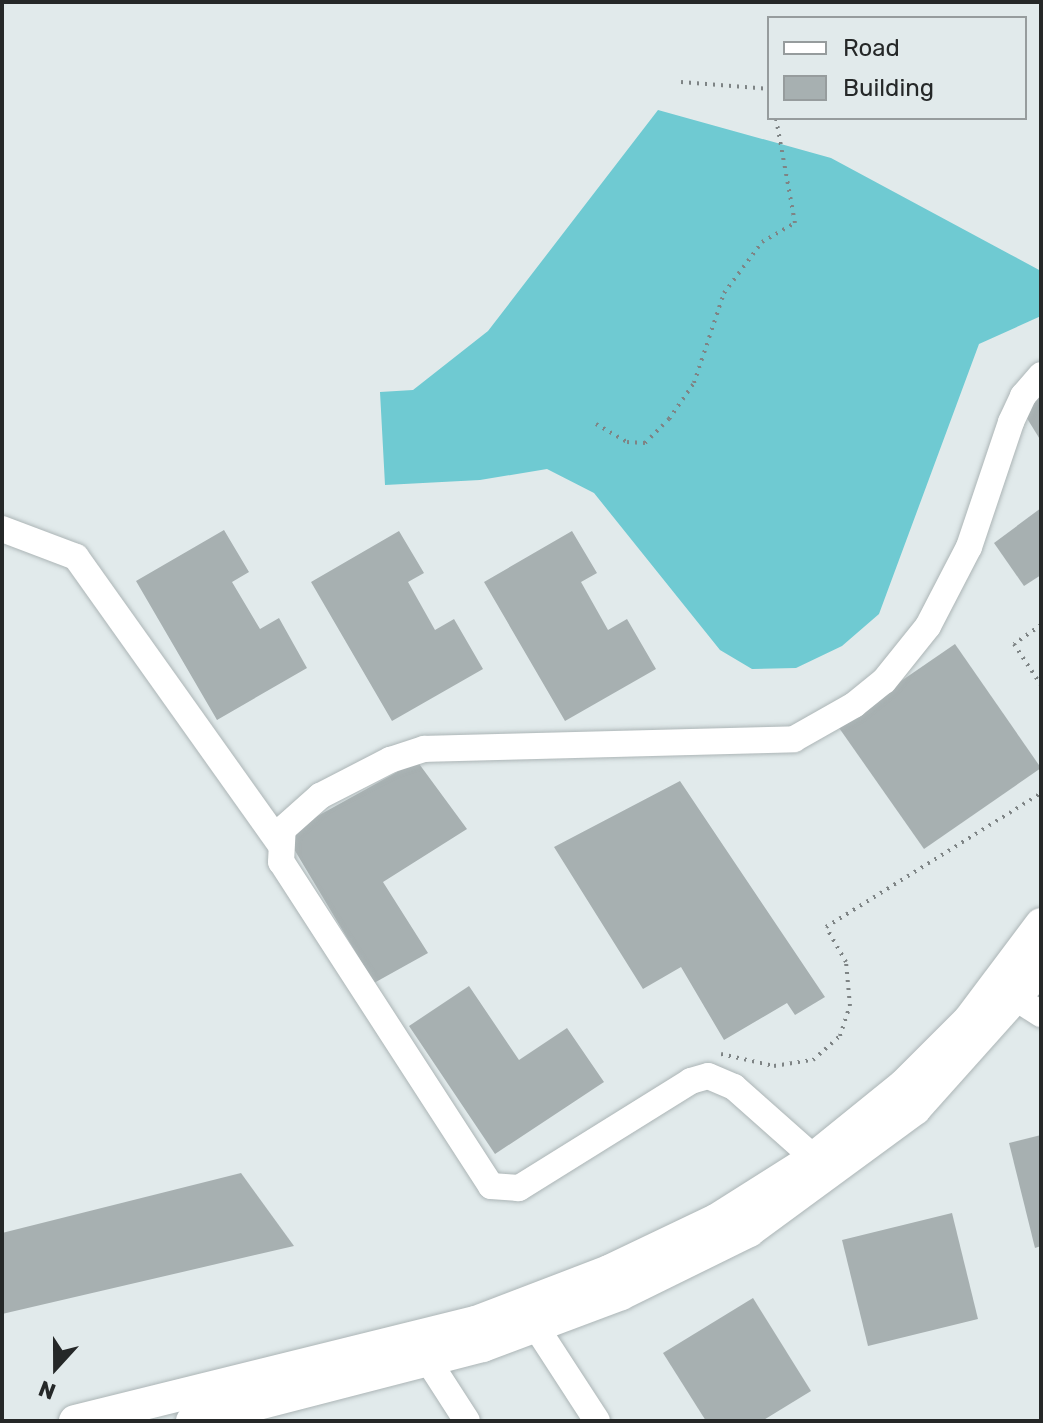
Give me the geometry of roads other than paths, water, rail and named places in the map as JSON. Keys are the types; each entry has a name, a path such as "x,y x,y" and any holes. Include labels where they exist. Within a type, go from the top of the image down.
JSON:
{"main road":[{"path":"530,1316 716,1220 814,1158 904,1085 1018,1000 1041,924"},
{"path":"192,1421 530,1316 696,1259 792,1204 915,1109 1018,1000 1041,968"},
{"path":"75,1421 422,1350"}],"street":[{"path":"814,1158 734,1087 708,1076 691,1081 519,1188 491,1186 281,862 286,822 320,796 390,760 424,749 794,739 854,705 884,681 928,626 969,547 1011,422 1023,396 1041,375"},
{"path":"2,529 76,557 281,845"},
{"path":"530,1316 597,1421"},
{"path":"422,1350 467,1421"}]}
